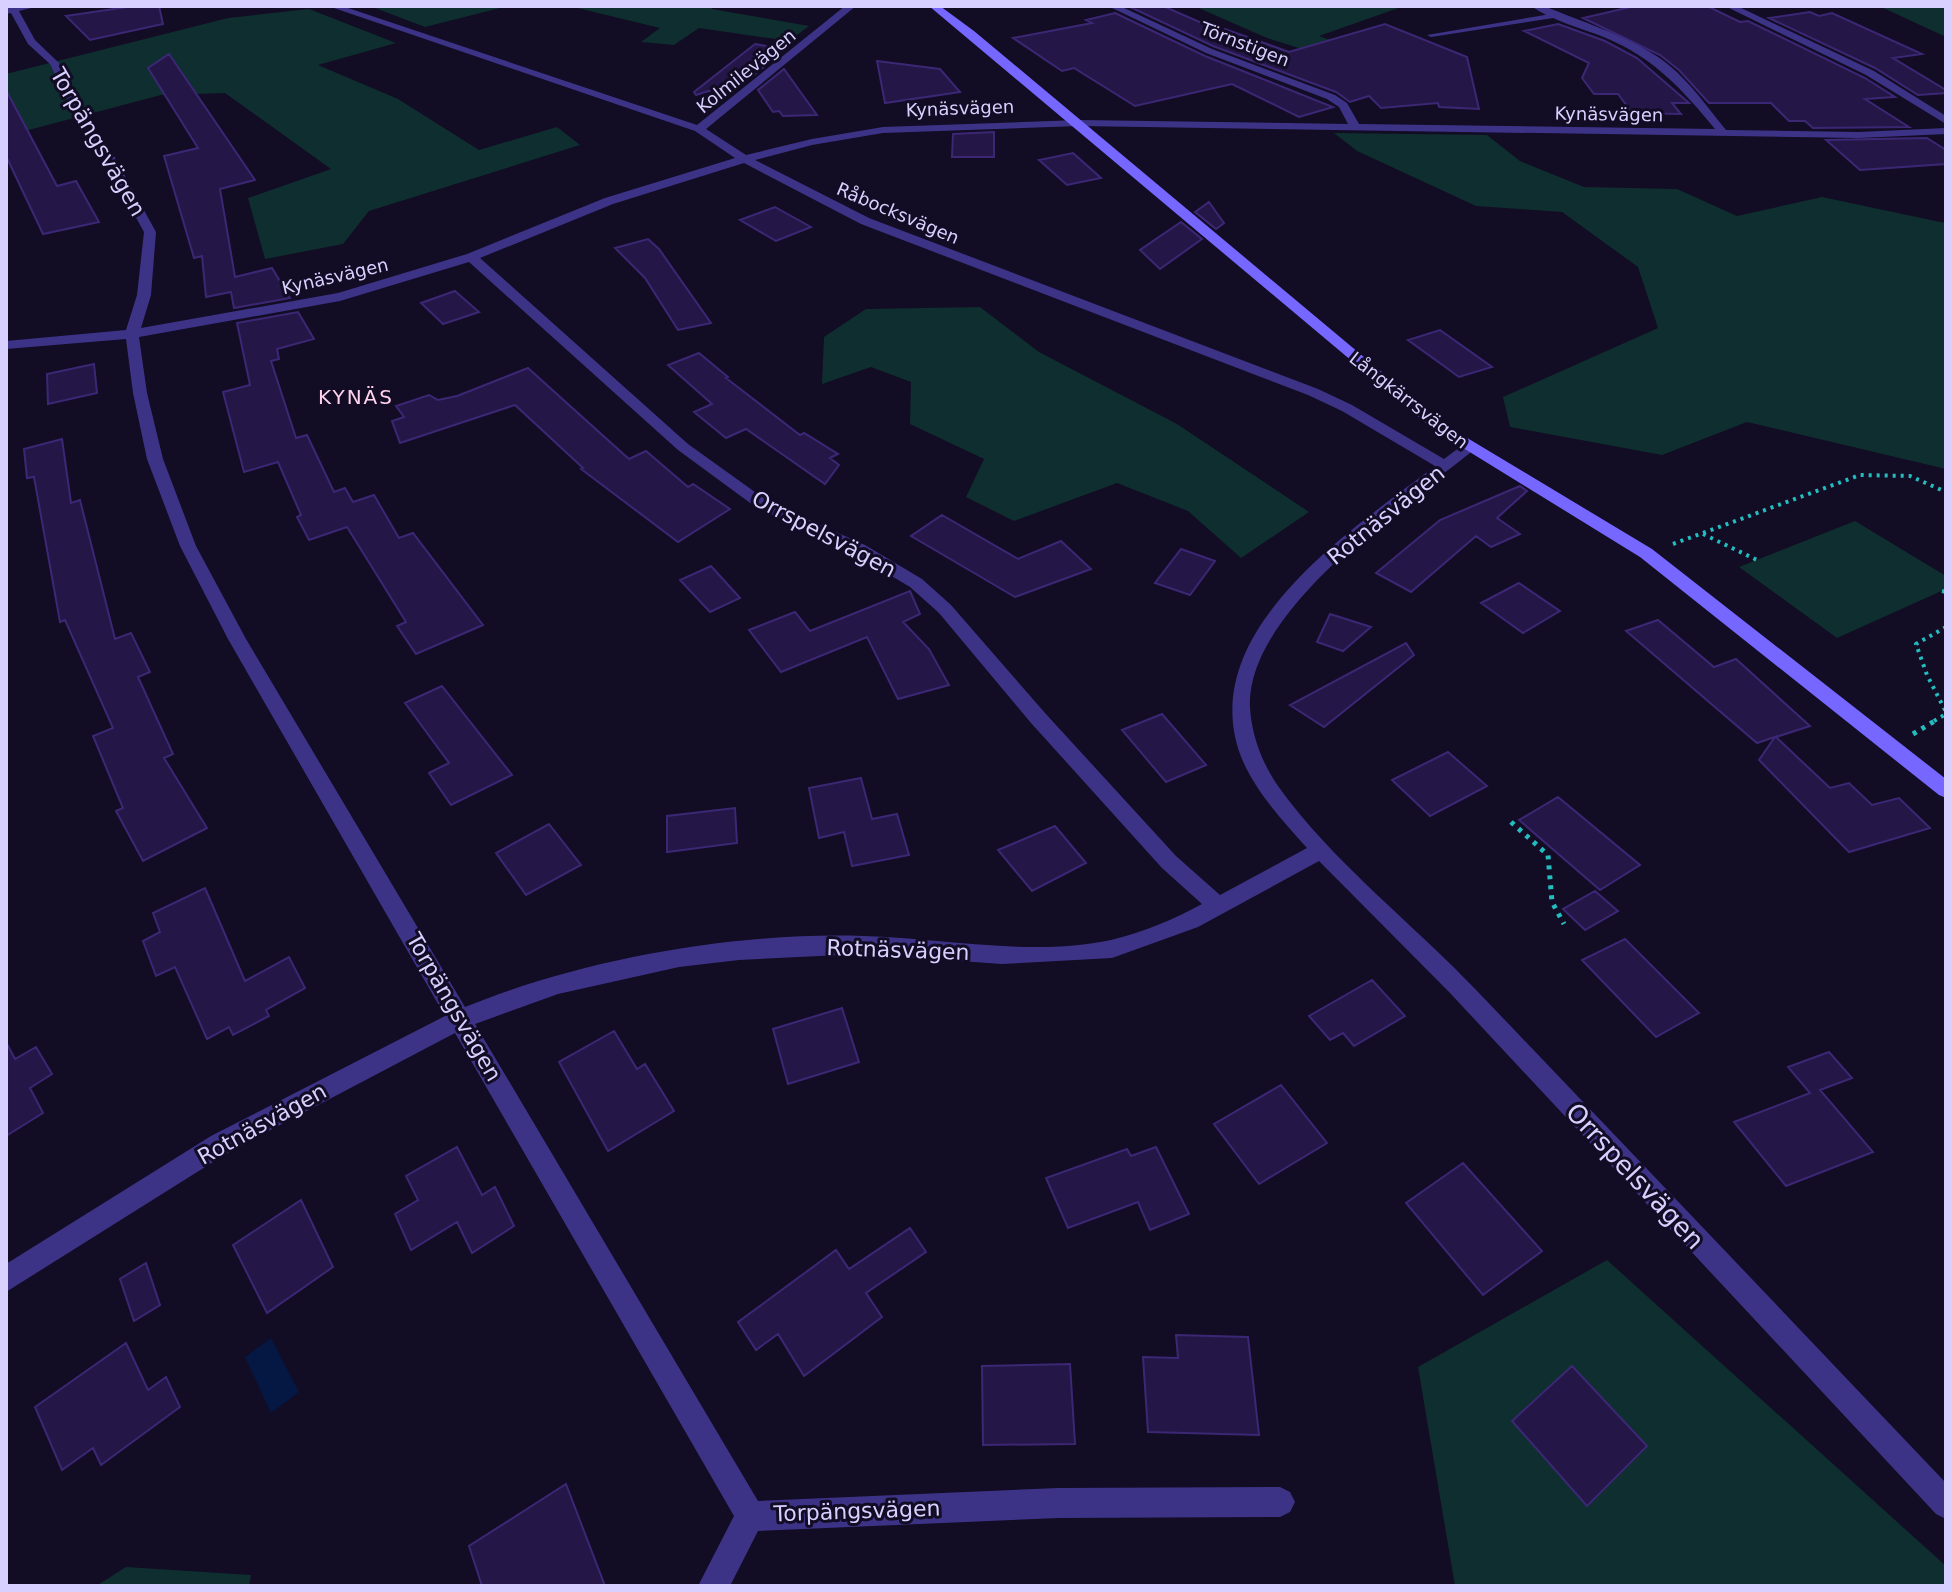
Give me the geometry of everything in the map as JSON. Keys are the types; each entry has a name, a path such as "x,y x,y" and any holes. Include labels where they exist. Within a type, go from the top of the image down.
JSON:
{"street":[{"name":"Råbocksvägen","path":"333,6 699,129 742,158 865,221 1313,392 1347,408 1446,466"},
{"name":"Kolmilevägen","path":"699,129 851,6"},
{"name":"Långkärrsvägen","path":"934,6 1079,123 1398,395 1469,447 1646,553 1946,790"},
{"name":"Törnstigen","path":"1113,6 1209,51 1331,97 1343,105 1355,127"},
{"path":"1536,6 1626,44 1658,62 1691,94 1724,134"},
{"path":"1730,6 1870,73 1946,121"},
{"name":"Torpängsvägen","path":"18,9 31,42 54,63 81,118 108,156 150,232 144,295 132,334 140,393 155,459 188,546 237,639 750,1516 1058,1503 1280,1502"},
{"name":"Kynäsvägen","path":"6,345 132,334 340,297 471,257 609,201 742,158 833,138 909,127 1079,123 1724,134 1859,135 1946,131"},
{"name":"Orrspelsvägen","path":"471,257 683,447 763,505 859,549 916,583 945,609 1038,718 1169,862 1218,906"},
{"name":"Rotnäsvägen","path":"6,1279 220,1144 461,1019 558,984 679,958 739,951 861,945 1002,955 1062,954 1129,945 1190,921 1321,850 1283,807 1249,753 1241,710 1242,691 1252,658 1260,639 1290,597 1357,535 1469,447"},
{"name":"Orrspelsvägen","path":"1321,850 1458,986 1946,1504"},
{"path":"713,1586 750,1516"}],"lane":[{"path":"1431,35 1557,15"}],"path":[{"path":"1646,553 1860,475 1910,476 1946,492"},
{"path":"1702,534 1757,560"},
{"path":"1893,746 1946,713 1916,644 1946,627"},
{"path":"1511,822 1548,855 1552,902 1564,924"}],"green space":[{"path":"370,6 508,6 425,27"},
{"path":"569,6 710,6 712,9 809,26 789,41 699,28 674,45 641,42 660,28"},
{"path":"1194,6 1404,6 1319,36 1382,58 1382,74 1267,38"},
{"path":"1879,6 1946,6 1946,37"},
{"path":"309,9 396,43 318,65 398,99 479,150 557,127 580,145 369,211 343,244 265,259 248,198 331,169 225,93 161,95 6,136 6,74 228,18"},
{"path":"1334,133 1487,135 1520,161 1584,187 1677,189 1737,216 1822,197 1945,223 1946,469 1747,422 1662,455 1510,427 1503,397 1658,328 1638,267 1562,212 1476,206 1357,151"},
{"path":"980,307 1039,352 1177,424 1309,512 1241,558 1188,511 1117,483 1014,521 966,497 984,459 910,424 911,382 871,367 822,384 824,337 866,309"},
{"path":"1855,521 1946,576 1946,589 1837,638 1739,567"},
{"path":"1607,1260 1946,1566 1946,1586 1455,1586 1418,1367"},
{"path":"126,1567 251,1575 249,1586 96,1586"}],"water":[{"path":"271,1338 299,1392 271,1413 245,1357"}],"building":[{"path":"134,6 159,6 163,24 90,40 66,16"},
{"path":"1163,6 1220,31 1225,29 1289,52 1385,24 1467,57 1479,109 1439,107 1438,103 1381,108 1369,96 1350,102 1336,92 1213,46 1132,8"},
{"path":"1635,6 1707,6 1740,22 1748,21 1865,78 1895,97 1865,99 1909,127 1813,128 1805,121 1789,121 1771,103 1709,103 1679,70 1660,55 1583,18"},
{"path":"1810,12 1819,16 1832,13 1922,54 1893,58 1946,90 1946,93 1918,95 1875,68 1769,18"},
{"path":"1115,13 1205,56 1333,107 1299,117 1232,84 1135,106 1074,68 1062,71 1013,38 1092,23 1086,20"},
{"path":"1558,24 1605,41 1637,58 1689,103 1672,103 1681,114 1632,113 1618,94 1594,94 1582,78 1589,63 1524,31"},
{"path":"755,44 766,46 775,58 750,78 696,95 694,92"},
{"path":"169,54 255,180 220,189 235,277 272,268 290,298 234,308 231,292 206,297 202,256 194,258 164,156 198,148 148,68"},
{"path":"877,61 940,69 960,92 885,103"},
{"path":"784,69 817,115 783,116 779,111 773,112 758,90"},
{"path":"6,90 57,186 76,181 99,222 43,234 6,156"},
{"path":"994,132 994,157 952,157 953,134"},
{"path":"1927,138 1946,150 1946,164 1860,170 1826,140"},
{"path":"1073,153 1101,178 1067,185 1039,160"},
{"path":"1209,202 1224,223 1216,229 1195,212"},
{"path":"775,207 811,227 776,241 740,220"},
{"path":"1181,222 1202,239 1160,269 1140,250"},
{"path":"648,239 659,249 711,323 678,330 645,278 615,248"},
{"path":"455,291 479,312 443,324 421,303"},
{"path":"298,312 314,339 277,349 279,359 271,361 296,438 307,435 334,492 345,488 353,502 374,495 399,538 413,533 483,625 416,654 397,626 406,622 347,527 309,540 297,517 301,515 278,462 244,472 223,392 250,385 237,323"},
{"path":"1440,330 1492,367 1459,377 1408,340"},
{"path":"699,353 800,435 804,433 838,454 830,458 839,465 825,484 746,429 726,438 694,412 712,404 668,365"},
{"path":"94,364 97,393 48,404 47,374"},
{"path":"528,368 629,459 646,451 688,487 693,484 730,509 678,542 581,469 515,405 400,443 392,421 404,417 396,406 429,395 438,400 457,396"},
{"path":"62,439 71,503 80,500 115,639 131,633 150,672 138,677 173,754 164,758 207,828 143,861 116,811 123,808 93,736 113,728 65,620 60,622 34,477 27,478 24,449"},
{"path":"1520,486 1527,491 1497,518 1520,534 1491,547 1476,536 1411,592 1376,573 1440,520"},
{"path":"942,515 1018,559 1061,541 1091,569 1015,597 911,536"},
{"path":"1181,549 1215,561 1190,595 1155,583"},
{"path":"711,566 740,598 710,612 680,580"},
{"path":"1519,583 1560,611 1523,633 1481,603"},
{"path":"910,591 920,614 903,622 929,649 949,685 898,699 867,637 781,672 749,630 795,612 810,631"},
{"path":"1330,614 1371,627 1343,651 1317,642"},
{"path":"1658,620 1714,667 1736,659 1810,726 1776,737 1830,788 1849,783 1872,805 1899,798 1930,828 1849,852 1759,760 1775,737 1757,743 1626,631"},
{"path":"1406,643 1414,655 1324,727 1290,705"},
{"path":"442,686 512,775 451,805 429,773 449,763 405,703"},
{"path":"1162,714 1206,765 1166,782 1122,730"},
{"path":"1448,752 1487,786 1430,816 1392,780"},
{"path":"861,778 872,819 897,814 909,855 852,866 844,832 819,838 809,788"},
{"path":"1558,797 1640,865 1600,890 1519,820"},
{"path":"735,808 737,843 667,852 667,816"},
{"path":"549,824 581,865 526,895 496,853"},
{"path":"1055,826 1086,863 1032,891 998,850"},
{"path":"205,888 245,981 289,957 305,988 266,1010 269,1016 233,1035 229,1027 207,1039 175,967 156,976 143,941 160,932 153,913"},
{"path":"1595,891 1618,911 1585,930 1563,909"},
{"path":"1625,939 1699,1013 1656,1037 1582,960"},
{"path":"1372,980 1405,1016 1354,1046 1343,1033 1330,1040 1309,1016"},
{"path":"842,1008 859,1062 788,1084 773,1029"},
{"path":"614,1031 637,1069 645,1064 674,1111 608,1151 559,1062"},
{"path":"6,1042 15,1059 36,1047 52,1074 30,1088 43,1113 6,1136"},
{"path":"1829,1052 1852,1078 1820,1090 1873,1152 1786,1186 1734,1122 1810,1093 1788,1067"},
{"path":"1281,1085 1327,1143 1259,1184 1214,1124"},
{"path":"457,1147 482,1195 495,1187 514,1226 472,1253 457,1222 411,1250 395,1214 418,1200 406,1176"},
{"path":"1156,1147 1189,1214 1150,1230 1138,1202 1068,1228 1046,1178 1127,1149 1131,1156"},
{"path":"1463,1163 1542,1251 1483,1295 1406,1203"},
{"path":"301,1200 333,1267 267,1313 233,1245"},
{"path":"910,1228 926,1252 866,1293 882,1317 804,1376 778,1334 756,1350 738,1322 836,1250 849,1269"},
{"path":"146,1263 160,1305 134,1321 120,1279"},
{"path":"1176,1335 1248,1337 1259,1435 1148,1432 1143,1357 1178,1358"},
{"path":"126,1343 148,1390 166,1377 180,1407 101,1465 93,1448 62,1470 35,1407"},
{"path":"1070,1364 1075,1444 983,1445 982,1366"},
{"path":"1572,1366 1647,1446 1587,1506 1512,1421"},
{"path":"566,1484 605,1586 482,1586 469,1546"}],"district":[{"name":"KYNÄS","path":"356,397"}]}
